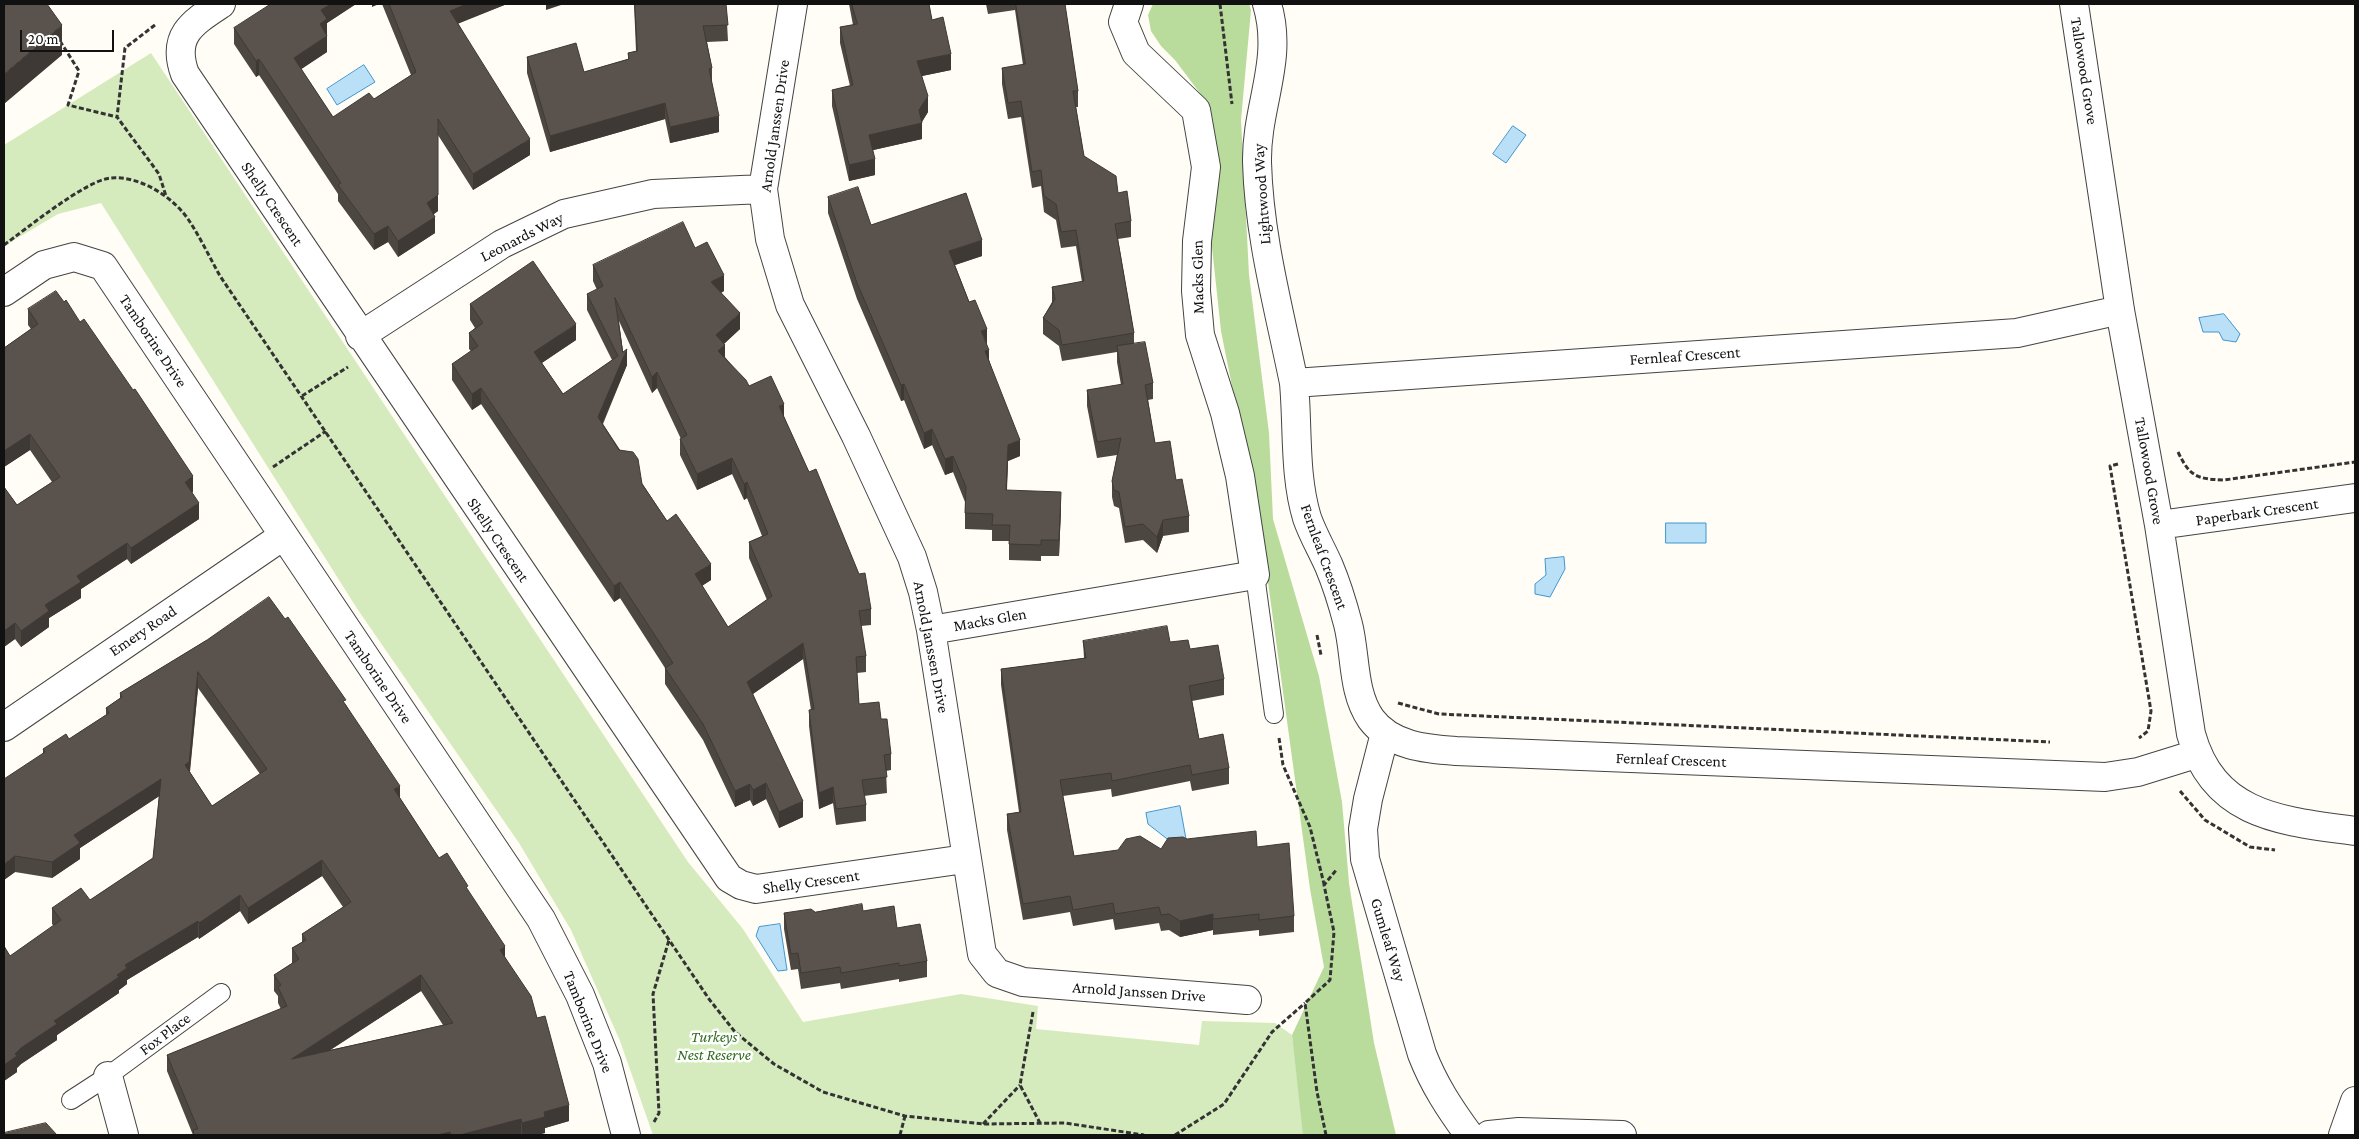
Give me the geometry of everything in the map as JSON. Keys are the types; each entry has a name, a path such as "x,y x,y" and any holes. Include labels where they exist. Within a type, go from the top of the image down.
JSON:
{"street":[{"name":"Shelly Crescent","path":"221,4 195,22 184,33 180,46 180,61 185,74 729,878 741,885 756,890 965,859"},
{"name":"Arnold Janssen Drive","path":"793,4 763,189 770,239 790,304 896,520 915,565 931,630 978,941 988,964 996,973 1008,978 1038,984 1247,1000"},
{"name":"Macks Glen","path":"931,630 1256,575 1240,476 1225,413 1200,336 1196,291 1197,241 1206,167 1196,110 1136,53 1122,22 1129,4"},
{"name":"Lightwood Way","path":"1267,4 1274,37 1272,64 1259,132 1257,160 1259,197 1271,283 1294,383"},
{"name":"Tallowood Grove","path":"2074,4 2120,310 2159,525 2190,734 2196,754 2206,773 2244,806 2274,818 2355,831"},
{"name":"Leonards Way","path":"366,344 502,244 564,214 654,194 763,189"},
{"name":"Tamborine Drive","path":"4,292 44,265 74,257 103,266 541,919 580,995 638,1132"},
{"name":"Fernleaf Crescent","path":"2120,310 2016,333 1294,383 1301,490 1307,517 1341,599 1360,693 1378,726 1404,744 1427,750 2068,776 2105,776 2138,772 2196,754"},
{"name":"Paperbark Crescent","path":"2159,525 2355,498"},
{"name":"Emery Road","path":"4,727 283,536"},
{"name":"Gumleaf Way","path":"1378,726 1363,829 1365,859 1422,1054 1442,1099 1469,1135"},
{"path":"108,1076 124,1135"},
{"path":"2343,1135 2355,1101"},
{"path":"1489,1135 1520,1132 1622,1135"}],"lane":[{"name":"Macks Glen","path":"1256,575 1274,714"},
{"name":"Fox Place","path":"71,1100 108,1076 221,993"}],"path":[{"path":"117,117 125,48 162,20"},
{"path":"59,39 79,72 68,105 117,117 159,174 166,197"},
{"path":"4,245 77,193 110,178 142,183 166,197 189,221 220,276 670,939 735,1032 774,1064 823,1092 905,1116 984,1124 1065,1123 1144,1135"},
{"path":"302,396 366,344"},
{"path":"248,484 326,432"},
{"path":"2136,740 2148,731 2151,711 2110,466 2178,452 2191,474 2206,479 2224,480 2355,462"},
{"path":"1378,726 1392,701 1439,714 2053,743"},
{"path":"1175,1135 1224,1104 1272,1032 1330,980 1334,932 1310,827 1284,765 1274,714"},
{"path":"1324,885 1341,864"},
{"path":"638,1132 659,1114 653,994 670,939"},
{"path":"984,1124 1020,1085 1038,984"},
{"path":"1305,1003 1317,1092 1326,1135"},
{"path":"1020,1085 1040,1123"},
{"path":"900,1135 905,1116"}],"green space":[{"path":"1153,4 1249,4 1251,10 1241,120 1249,275 1269,433 1273,519 1319,676 1342,802 1349,883 1374,1043 1396,1135 1303,1135 1292,1035 1324,967 1310,889 1261,531 1221,331 1211,238 1212,129 1205,100 1151,31 1148,15"},
{"name":"Turkeys Nest Reserve","path":"151,53 688,862 743,929 803,1022 961,994 1038,1006 1036,1029 1199,1045 1202,1021 1275,1023 1292,1035 1304,1135 653,1135 620,1041 571,930 519,843 358,610 101,203 58,214 4,246 4,145"}],"water":[{"path":"364,65 375,82 337,105 327,89"},
{"path":"1513,126 1526,135 1506,163 1493,154"},
{"path":"2224,314 2240,334 2236,342 2223,340 2219,332 2203,332 2199,318"},
{"path":"1666,523 1706,523 1706,543 1666,543"},
{"path":"1564,557 1565,569 1550,597 1535,594 1535,584 1546,575 1545,559"},
{"path":"1180,806 1186,839 1171,842 1148,824 1146,813"},
{"path":"780,924 787,970 778,971 756,936 759,927"}],"building":[{"path":"4,4 47,4 62,25 4,74"},
{"path":"271,4 331,4 321,10 327,19 320,24 327,36 294,58 333,117 369,93 374,99 416,72 389,4 467,4 450,11 530,139 473,174 438,119 438,195 427,203 435,217 398,241 388,226 374,234 338,185 341,183 259,59 256,61 234,28"},
{"path":"635,4 726,4 728,25 703,26 712,68 709,69 719,116 670,127 665,103 550,136 527,57 576,43 584,72 629,59 628,53 637,51"},
{"path":"852,4 929,4 932,20 943,17 951,54 917,61 928,96 919,110 922,123 869,135 875,159 849,165 832,90 853,85 840,27 857,24"},
{"path":"1016,4 1065,4 1078,91 1073,91 1084,156 1116,176 1118,193 1127,191 1131,221 1115,224 1134,333 1062,345 1059,330 1043,318 1055,299 1052,287 1084,281 1076,230 1061,232 1056,204 1044,196 1041,170 1032,172 1021,101 1008,103 1002,68 1025,64"},
{"path":"858,187 871,225 966,193 982,240 949,251 969,302 975,300 987,329 981,331 989,350 985,351 1020,440 1008,445 1006,490 1061,492 1059,540 1041,540 1041,545 1009,544 1010,525 992,525 993,514 965,513 966,487 953,456 945,459 932,429 924,433 904,384 901,385 857,283 828,197"},
{"path":"683,222 695,248 707,242 724,275 711,282 740,313 716,335 725,345 718,351 746,380 749,386 771,376 784,404 779,406 809,472 816,469 859,574 865,573 871,609 859,611 866,656 856,657 859,704 879,702 881,719 887,719 891,754 884,755 887,777 862,780 866,805 836,809 833,787 819,793 809,710 814,709 803,643 747,682 803,801 779,812 766,783 753,790 750,784 735,791 703,724 665,668 673,663 620,582 614,586 481,388 472,394 452,364 478,346 469,333 483,323 470,304 533,261 576,324 534,352 563,394 618,356 587,294 603,286 593,265","holes":["615,298 652,377 657,372 687,435 680,439 697,474 732,458 744,484 747,482 768,534 749,542 772,596 728,627 695,574 711,564 676,514 667,521 642,484 638,459 633,452 619,450 598,417 627,349 623,352"]},
{"path":"56,291 64,302 66,300 80,322 84,319 133,390 135,389 193,476 185,482 199,503 131,548 127,543 77,576 81,582 45,605 49,611 21,631 15,623 4,631 4,487 17,505 60,477 30,434 4,451 4,348 38,324 28,309"},
{"path":"1145,342 1153,383 1145,385 1155,443 1170,441 1176,480 1182,479 1189,516 1163,520 1157,537 1143,524 1125,527 1119,492 1114,490 1112,481 1121,438 1097,442 1087,390 1123,384 1117,346"},
{"path":"269,597 285,619 288,617 346,700 343,701 400,786 394,789 439,858 447,853 468,886 466,887 505,946 500,950 531,996 537,1018 545,1016 569,1105 544,1112 545,1117 522,1123 521,1119 460,1135 451,1135 450,1132 437,1135 194,1135 193,1130 198,1129 167,1055 287,1006 278,987 281,985 274,975 299,959 292,948 306,940 302,934 351,902 322,860 248,908 240,895 199,923 198,921 125,965 127,968 117,975 119,977 54,1021 57,1024 21,1048 15,1054 17,1056 4,1065 4,946 10,956 61,920 52,908 81,888 90,900 153,858 161,779 74,835 80,843 52,862 15,856 4,864 4,779 45,752 43,749 66,734 69,739 109,713 106,708 122,697 120,693 207,640","holes":["198,672 267,769 212,806 185,765 189,762","421,975 453,1023 292,1059"]},
{"path":"1167,626 1170,642 1188,640 1190,649 1218,645 1224,679 1189,686 1199,739 1223,734 1229,768 1192,775 1190,765 1112,781 1111,773 1060,780 1074,856 1118,850 1126,839 1140,836 1161,849 1168,838 1183,837 1187,839 1256,831 1257,847 1289,843 1294,916 1259,920 1259,914 1213,919 1213,914 1180,921 1169,914 1161,915 1159,907 1115,914 1113,903 1073,910 1070,896 1023,904 1007,814 1021,812 1001,669 1086,658 1083,641"},
{"path":"862,904 863,911 894,906 897,928 920,924 927,961 899,966 899,963 841,973 840,967 801,973 798,953 791,954 784,913 811,909 815,912"},
{"path":"46,1123 57,1135 4,1135 4,1133"}]}
